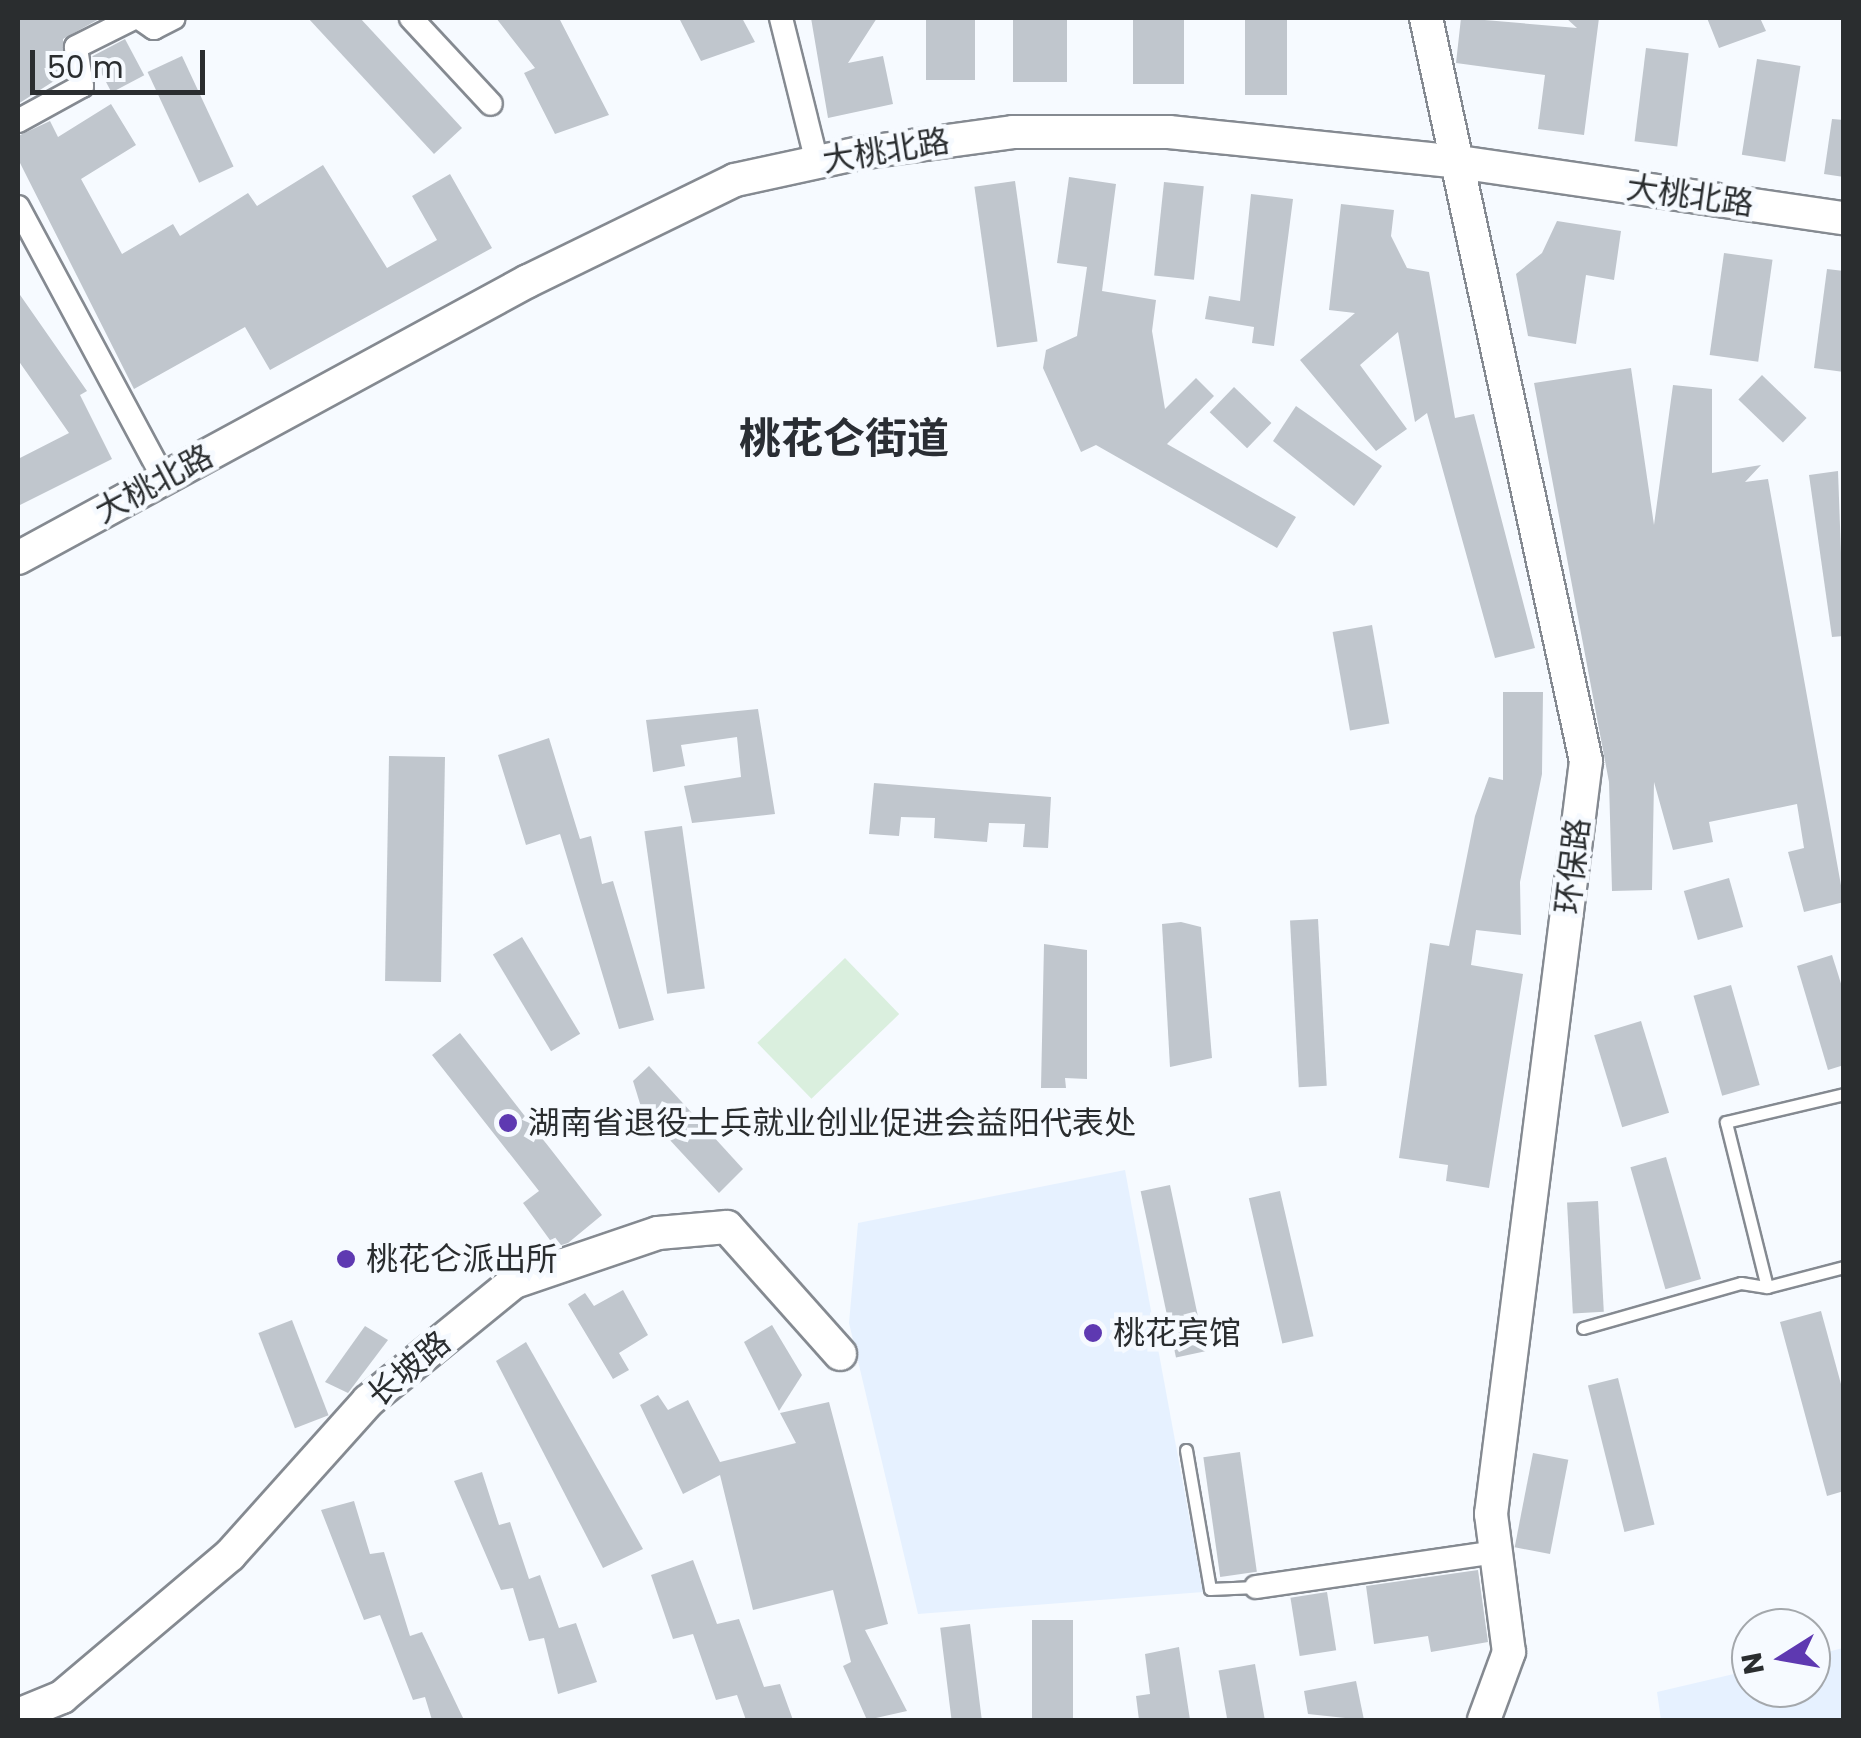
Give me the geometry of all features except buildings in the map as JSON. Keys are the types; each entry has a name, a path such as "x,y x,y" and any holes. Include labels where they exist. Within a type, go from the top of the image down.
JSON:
{"street":[{"path":"18,121 82,86 76,47 137,18 154,28 174,18"},
{"path":"411,18 492,104"},
{"path":"782,18 817,162"},
{"name":"环保路","path":"1426,18 1586,761 1490,1514 1509,1652 1484,1720"},
{"name":"大桃北路","path":"18,558 735,180 817,162 1013,132 1091,132 1458,162 1844,218"},
{"path":"18,207 164,479"},
{"name":"长坡路","path":"18,1715 62,1697 230,1555 368,1401 514,1282 658,1233 726,1227 840,1354"},
{"path":"1256,1587 1496,1552"}],"lane":[{"path":"1767,1288 1726,1122 1844,1094"},
{"path":"1583,1328 1741,1283 1767,1288 1844,1267"},
{"path":"1186,1450 1210,1590 1256,1587"}],"shaded area":[{"name":"桃花宾馆","path":"1125,1170 1203,1592 918,1614 849,1323 858,1223"},
{"path":"1843,1648 1843,1720 1661,1720 1657,1692 1731,1675 1731,1708 1831,1708 1831,1651"}],"green space":[{"path":"845,958 899,1014 811,1099 757,1043"}],"place":[{"name":"湖南省退役士兵就业创业促进会益阳代表处","path":"508,1123"},
{"name":"桃花仑派出所","path":"346,1259"},
{"name":"桃花宾馆","path":"1093,1333"}],"district":[{"name":"桃花仑街道","path":"844,439"}]}
